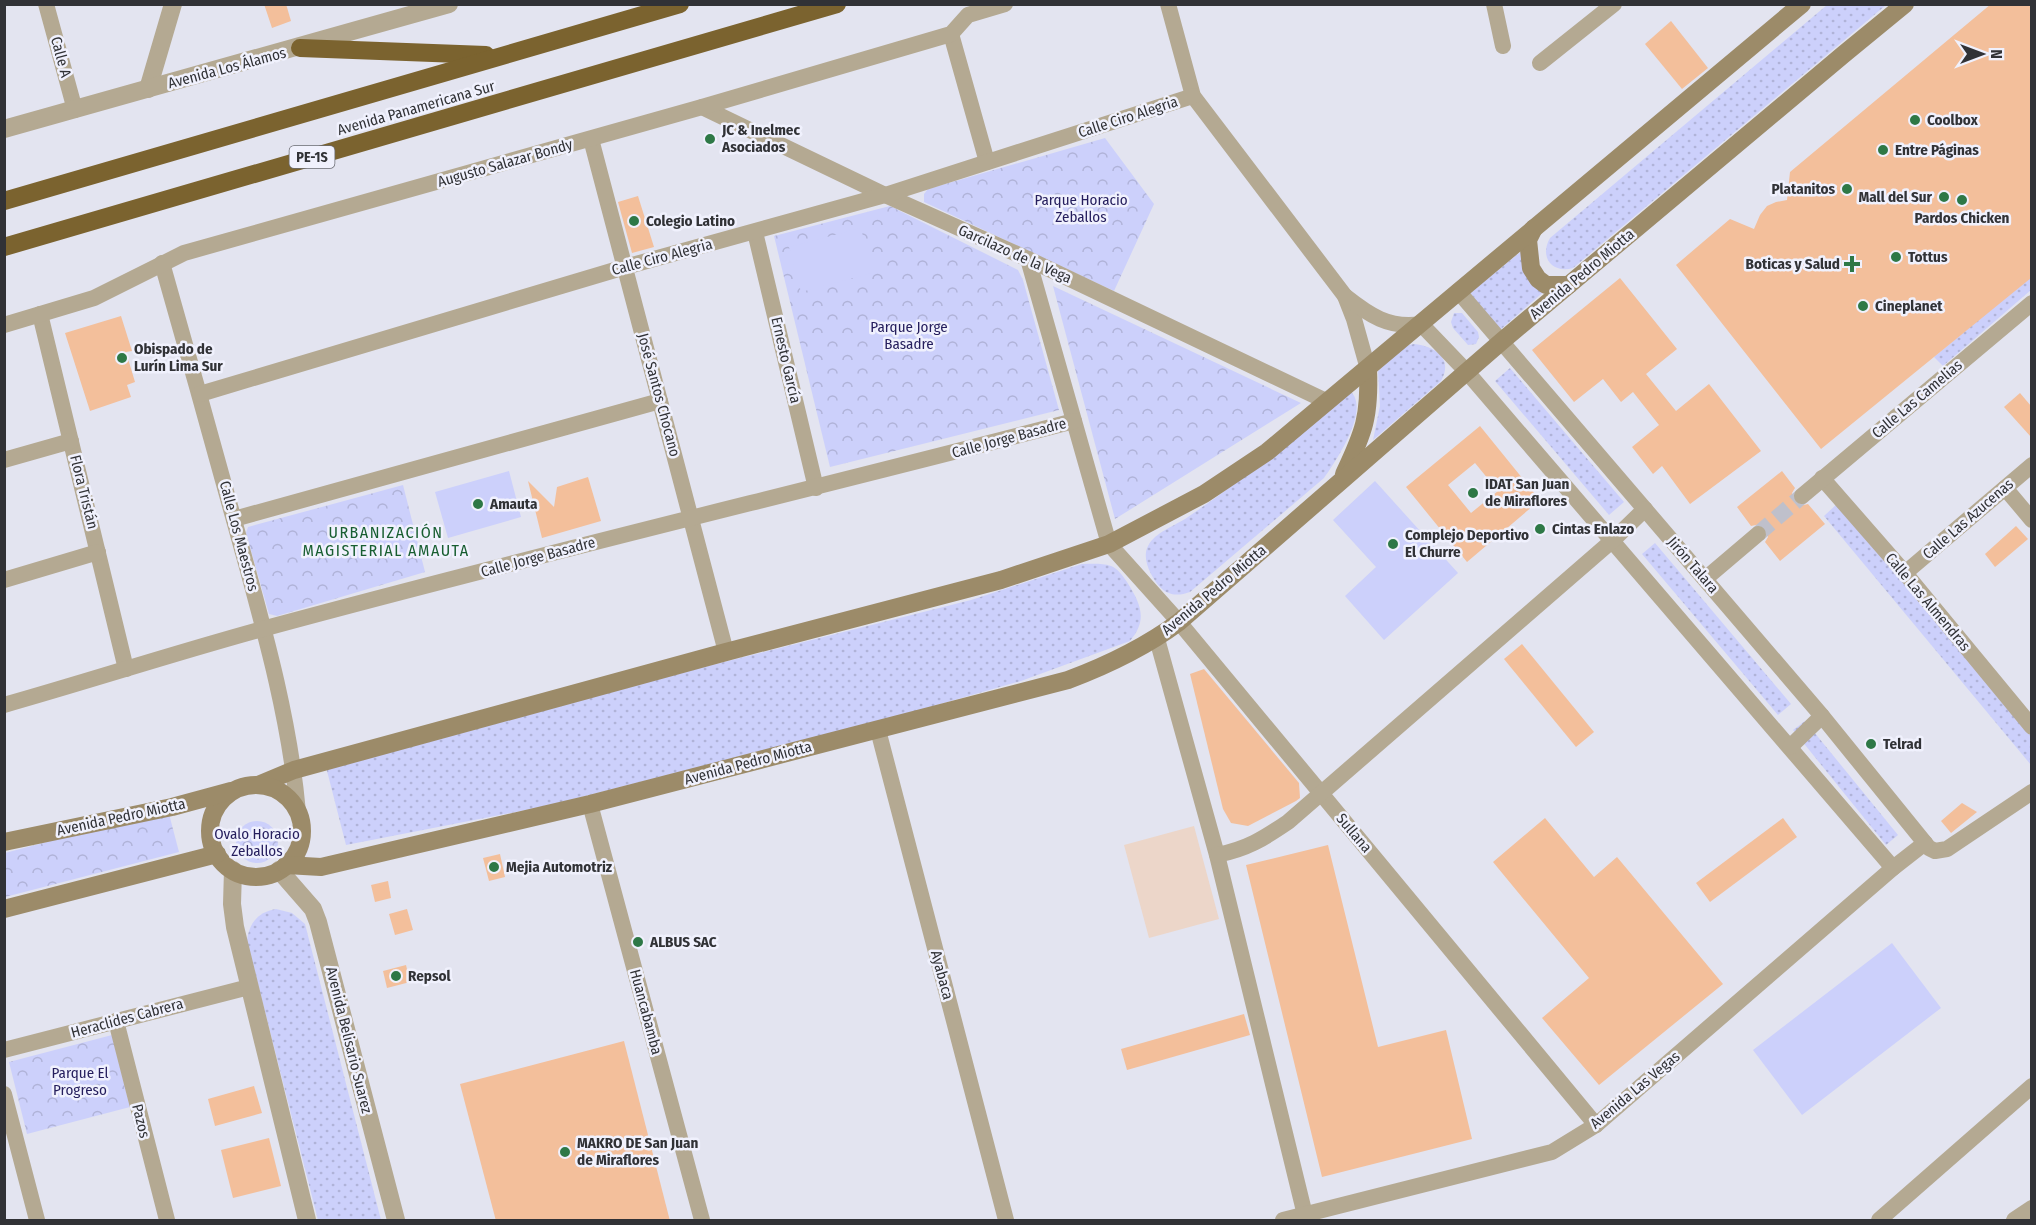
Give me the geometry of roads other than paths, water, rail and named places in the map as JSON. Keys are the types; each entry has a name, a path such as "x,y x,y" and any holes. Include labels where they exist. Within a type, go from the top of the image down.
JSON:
{"highway":[{"name":"Avenida Panamericana Sur","path":"4,201 680,4"},
{"name":"Avenida Panamericana Sur","path":"4,247 837,4"},
{"path":"300,48 503,55"}],"main road":[{"path":"258,784 275,789 288,798 298,812 302,826 295,854 282,868 260,876 242,874 233,870 217,854 211,839 214,812 219,803 236,789 258,784 294,770 726,652 1001,580 1109,544 1204,494 1267,452 1803,4"},
{"name":"Avenida Pedro Miotta","path":"282,868 321,867 590,804 878,730 1068,680 1110,664 1157,639 1502,341 1905,4"},
{"path":"1534,228 1528,240 1531,267 1538,279 1546,285 1569,285"},
{"path":"1341,481 1362,437 1369,395 1368,369"},
{"name":"Avenida Pedro Miotta","path":"4,842 172,807 236,789"},
{"path":"4,909 217,854"}],"street":[{"name":"Calle A","path":"46,4 75,110"},
{"path":"148,89 173,4"},
{"name":"Avenida Los Álamos","path":"4,129 300,48 448,4"},
{"name":"Augusto Salazar Bondy","path":"4,325 94,298 162,263 195,250 591,139 951,34 968,15 1005,4"},
{"path":"1168,4 1193,96 1345,296 1366,313 1378,319 1406,326 1421,324 1467,372 1893,868"},
{"path":"1494,4 1503,46"},
{"path":"1540,63 1606,7"},
{"path":"951,34 987,162"},
{"name":"Calle Ciro Alegria","path":"200,394 625,267 885,195 1193,96"},
{"name":"Garcilazo de la Vega","path":"702,107 885,195 1028,258 1328,402"},
{"name":"José Santos Chocano","path":"591,139 726,652"},
{"name":"Ernesto García","path":"755,232 816,488"},
{"path":"1028,258 1109,544"},
{"name":"Calle Los Maestros","path":"162,263 264,628 294,770 298,812"},
{"name":"Jirón Talara","path":"1458,291 1822,716 1925,843"},
{"path":"1345,296 1359,333 1368,369"},
{"name":"Calle Las Camelias","path":"1802,496 2031,303"},
{"name":"Flora Tristán","path":"40,314 126,669"},
{"path":"234,519 660,401"},
{"name":"Calle Jorge Basadre","path":"4,705 264,628 691,517 816,488 1074,421"},
{"path":"4,460 71,441"},
{"name":"Calle Las Azucenas","path":"1905,573 2031,465"},
{"name":"Calle Las Almendras","path":"1822,478 1905,573 2031,728"},
{"path":"2005,488 2031,520"},
{"path":"1217,855 1240,850 1263,840 1322,794 1645,509"},
{"path":"1705,579 1758,534"},
{"name":"Sullana","path":"1109,544 1179,622 1596,1125"},
{"path":"4,580 98,552"},
{"path":"1157,639 1217,855 1305,1215"},
{"path":"1790,747 1822,716"},
{"name":"Ayabaca","path":"878,730 1006,1221"},
{"path":"1925,843 1935,851 1947,849 2031,792"},
{"name":"Huancabamba","path":"590,804 702,1221"},
{"name":"Avenida Las Vegas","path":"1283,1221 1552,1152 1596,1125 1893,868 1925,843"},
{"name":"Avenida Belisario Suarez","path":"282,868 313,909 318,922 396,1221"},
{"path":"233,870 232,904 249,987 307,1221"},
{"name":"Heraclides Cabrera","path":"4,1050 249,987"},
{"name":"Pazos","path":"116,1021 167,1221"},
{"path":"1879,1221 2031,1086"},
{"path":"4,1095 37,1221"},
{"path":"2014,1221 2031,1208"}],"tunnel":[{"path":"1758,534 1802,496"}],"place":[{"name":"Coolbox","path":"1915,120"},
{"name":"JC & Inelmec Asociados","path":"710,139"},
{"name":"Entre Páginas","path":"1883,150"},
{"name":"Platanitos","path":"1847,189"},
{"name":"Mall del Sur","path":"1944,197"},
{"name":"Pardos Chicken","path":"1962,200"},
{"name":"Colegio Latino","path":"634,221"},
{"name":"Tottus","path":"1896,257"},
{"name":"Boticas y Salud","path":"1852,264"},
{"name":"Cineplanet","path":"1863,306"},
{"name":"Obispado de Lurín Lima Sur","path":"122,358"},
{"name":"IDAT San Juan de Miraflores","path":"1473,493"},
{"name":"Amauta","path":"478,504"},
{"name":"Cintas Enlazo","path":"1540,529"},
{"name":"Complejo Deportivo El Churre","path":"1393,544"},
{"name":"Telrad","path":"1871,744"},
{"name":"Mejia Automotriz","path":"494,867"},
{"name":"ALBUS SAC","path":"638,942"},
{"name":"Repsol","path":"396,976"},
{"name":"MAKRO DE San Juan de Miraflores","path":"565,1152"}],"district":[{"name":"URBANIZACIÓN MAGISTERIAL AMAUTA","path":"386,541"}],"park label":[{"name":"Parque Horacio Zeballos","path":"1081,208"},
{"name":"Parque Jorge Basadre","path":"909,336"},
{"name":"Ovalo Horacio Zeballos","path":"257,842"},
{"name":"Parque El Progreso","path":"80,1082"}]}
